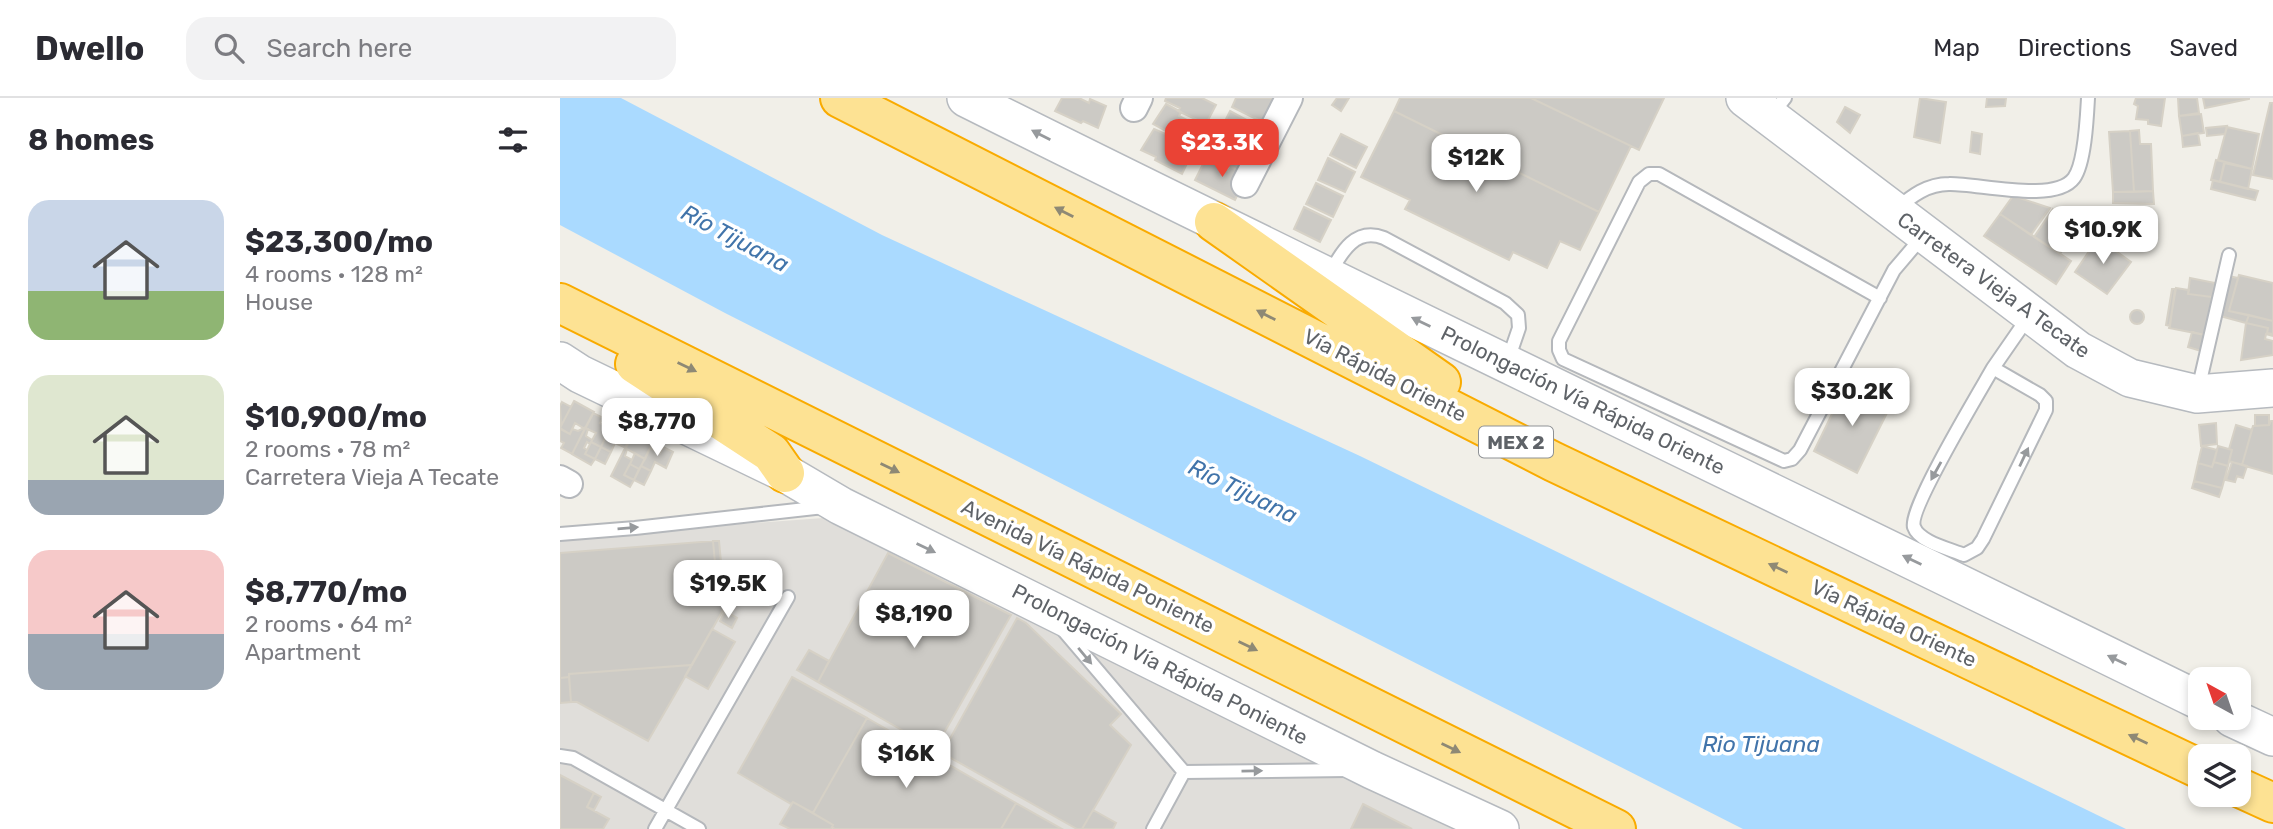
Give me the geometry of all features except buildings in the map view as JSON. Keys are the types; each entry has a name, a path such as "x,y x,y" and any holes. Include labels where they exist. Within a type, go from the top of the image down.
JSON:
{"highway":[{"name":"Vía Rápida Oriente","path":"840,98 1554,462 2188,763"},
{"path":"1214,222 1554,462"},
{"path":"560,304 589,334 771,453 785,473"},
{"name":"Avenida Vía Rápida Poniente","path":"560,304 1601,825"},
{"path":"2251,793 2273,803"}],"main road":[{"name":"Prolongación Vía Rápida Oriente","path":"967,98 1214,222 2188,695"},
{"name":"Carretera Vieja A Tecate","path":"1767,104 1893,211 2078,350 2130,378 2197,394 2273,388"},
{"name":"Prolongación Vía Rápida Poniente","path":"560,361 580,374 785,473 841,506 1372,770 1500,829"},
{"path":"2251,727 2273,737"}],"street":[{"path":"1245,184 1289,98"}],"lane":[{"path":"1893,211 1921,190 1947,183 2013,190 2059,188 2074,178 2077,170 2087,128 2088,98"},
{"path":"1880,298 1659,174 1649,174 1639,182 1559,341 1559,349 1563,359 1784,461 1792,459 1800,450 1880,298 1894,270 1924,234"},
{"path":"1328,277 1336,262 1357,237 1371,233 1384,238 1505,303 1518,315 1519,328 1507,363"},
{"path":"2197,394 2229,255"},
{"path":"1993,368 2040,394 2046,401 2046,411 1989,529 1977,548 1964,555 1922,537 1914,527 1913,518 1927,486 1993,368 2030,314"},
{"path":"560,534 841,506"},
{"path":"655,829 788,597"},
{"path":"1041,604 1184,772"},
{"path":"560,756 573,758 699,829"},
{"path":"1184,772 1372,770"},
{"path":"1153,829 1184,772"}],"shaded area":[{"path":"837,517 1475,829 560,829 560,537"}],"water":[{"name":"Rio Tijuana","path":"560,98 621,98 882,235 1360,456 2126,829 1743,829 725,313 560,225"}],"water label":[{"name":"Río Tijuana","path":"735,238"},
{"name":"Río Tijuana","path":"1243,491"}]}
